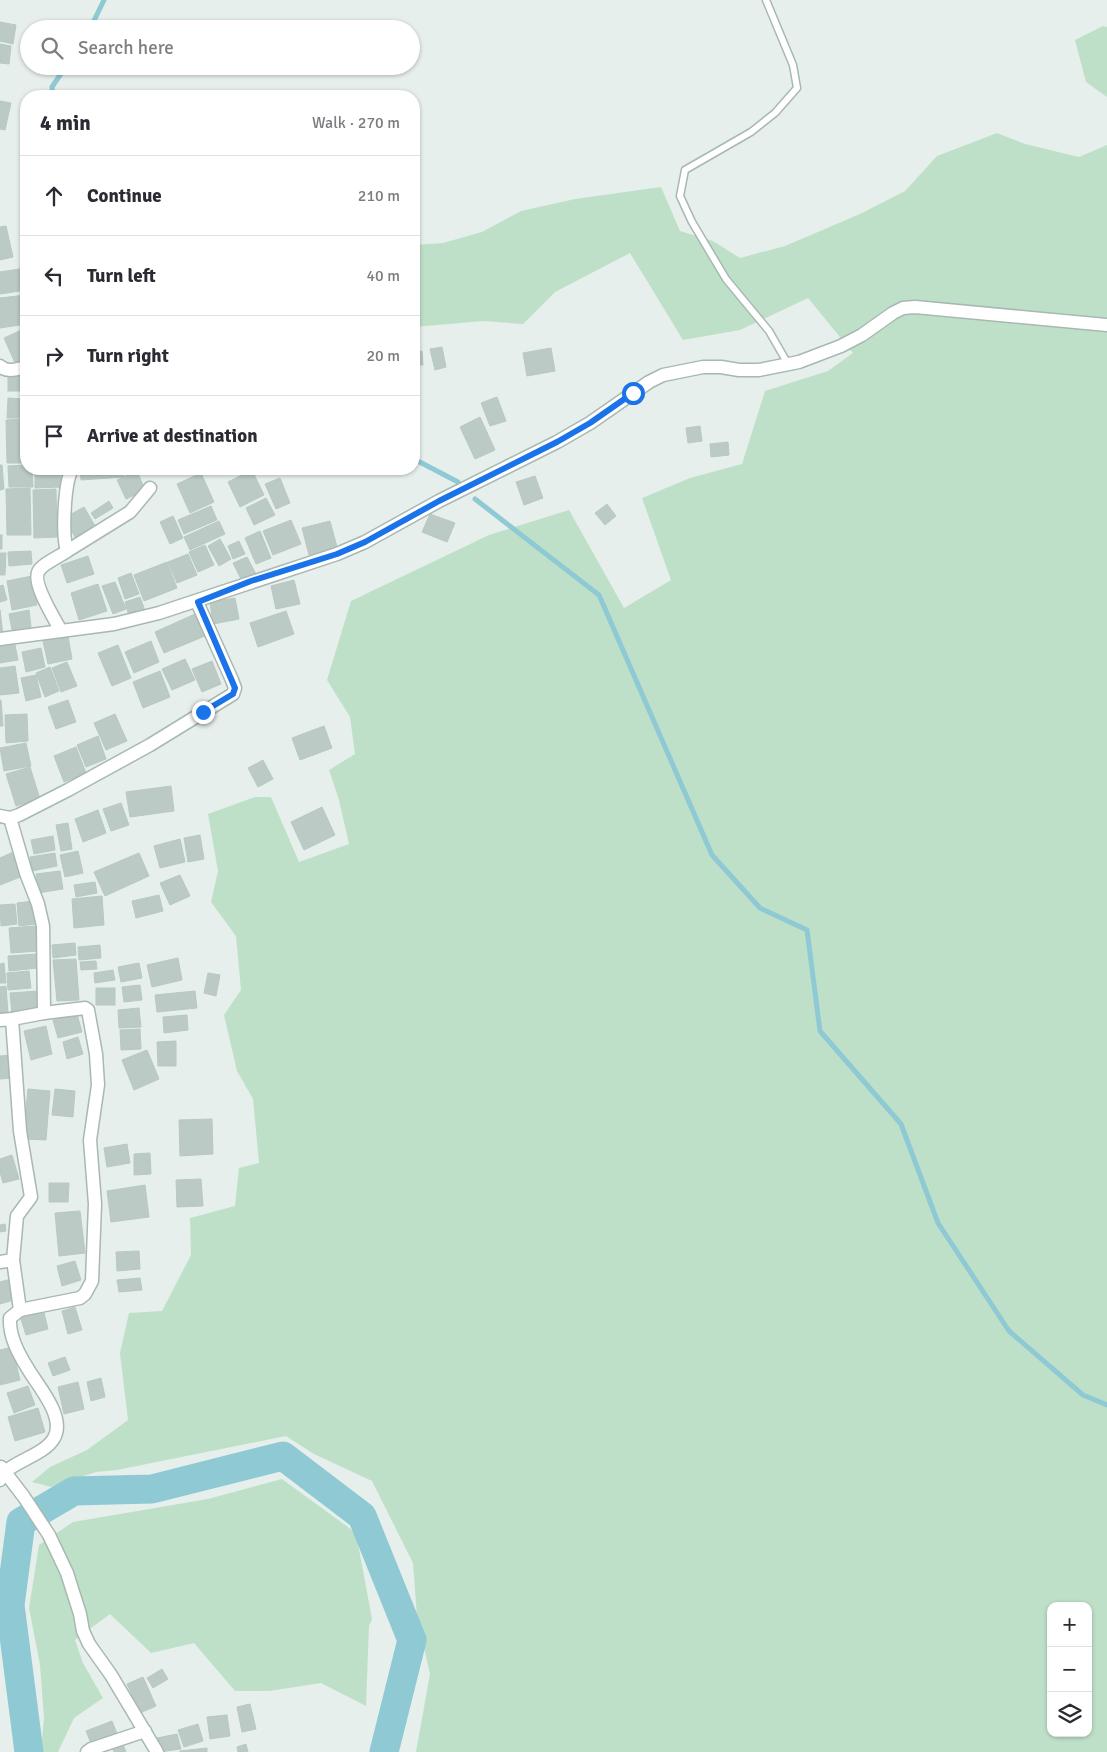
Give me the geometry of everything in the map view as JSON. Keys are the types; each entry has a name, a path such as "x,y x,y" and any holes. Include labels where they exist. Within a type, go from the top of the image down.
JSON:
{"street":[{"path":"0,639 114,624 198,602 251,581 337,554 365,542 446,497 557,442 590,423 662,375 703,367 759,370 788,364 841,346 903,308 915,307 1107,325"},
{"path":"0,366 4,370 9,371 20,368"},
{"path":"67,551 63,528 70,475"},
{"path":"61,631 39,588 36,577 39,569 130,512 150,488"},
{"path":"44,1013 43,926 38,904 5,817 36,807 91,778 150,745 233,694 235,688 232,680 198,602"},
{"path":"20,1310 13,1260 17,1216 31,1197 20,1131 6,1019 85,1008 88,1010 91,1026 98,1085 90,1140 95,1204 92,1281 85,1294 80,1298 20,1310 10,1318 11,1334 19,1354 45,1394 55,1414 56,1432 50,1443 2,1473 24,1497 48,1535 67,1573 80,1614 83,1631 89,1644 111,1675 157,1752"},
{"path":"0,1262 13,1260"},
{"path":"87,1752 91,1748 146,1731"}],"lane":[{"path":"766,0 793,65 797,88 775,113 751,132 686,170 680,196 692,222 726,279 769,331 788,364"}],"green space":[{"path":"1103,26 1107,27 1107,97 1086,82 1075,40"},
{"path":"997,133 1025,144 1079,157 1107,145 1107,1752 416,1752 430,1674 417,1617 413,1563 372,1481 314,1454 286,1436 117,1470 96,1472 51,1487 32,1482 50,1467 87,1450 128,1420 120,1353 129,1313 162,1311 191,1255 190,1218 235,1206 239,1168 259,1163 253,1099 237,1071 224,1015 241,990 236,936 211,902 218,871 208,814 255,797 271,797 299,862 349,844 339,800 329,770 355,754 350,717 327,680 351,601 489,535 569,510 624,608 671,580 642,498 690,478 742,464 765,391 828,371 853,353 808,298 740,330 683,340 630,253 555,292 523,324 483,321 420,326 420,245 443,243 482,232 521,211 575,199 661,187 680,231 713,241 740,258 785,246 860,214 905,191 937,156"},
{"path":"282,1479 356,1533 372,1619 369,1626 366,1706 321,1683 269,1691 235,1691 194,1643 151,1653 110,1614 75,1640 83,1663 103,1698 74,1718 58,1752 41,1752 44,1718 40,1665 29,1608 39,1545 73,1522 208,1499"}],"building":[{"path":"0,22 16,25 13,44 0,41"},
{"path":"0,44 11,46 9,64 0,63"},
{"path":"0,101 11,103 5,130 0,129"},
{"path":"6,226 13,257 0,260 0,227"},
{"path":"20,269 20,291 0,294 0,272"},
{"path":"20,296 20,325 0,328 0,298"},
{"path":"20,331 20,363 16,365 4,338"},
{"path":"442,347 446,367 435,370 430,349"},
{"path":"551,348 555,371 527,376 523,353"},
{"path":"420,351 422,351 423,365 420,365"},
{"path":"8,375 20,375 20,391 8,391"},
{"path":"497,397 506,421 490,426 481,403"},
{"path":"8,398 20,399 20,418 7,418"},
{"path":"480,417 495,450 475,459 460,427"},
{"path":"20,419 20,463 7,463 6,420"},
{"path":"700,426 702,441 688,443 686,428"},
{"path":"728,442 729,455 711,457 710,444"},
{"path":"0,465 2,465 4,489 0,490"},
{"path":"20,465 20,475 32,475 33,487 9,487 8,466"},
{"path":"35,475 61,475 61,487 35,488"},
{"path":"81,475 124,475 124,477 81,480"},
{"path":"128,475 139,475 145,490 126,499 117,480"},
{"path":"197,475 202,475 214,502 190,513 177,484"},
{"path":"242,475 254,475 264,495 240,507 228,482"},
{"path":"535,476 543,498 524,505 516,482"},
{"path":"280,478 290,503 276,509 265,484"},
{"path":"30,488 31,535 7,535 6,489"},
{"path":"56,489 57,537 34,538 33,490"},
{"path":"266,498 275,515 254,525 246,508"},
{"path":"109,501 113,508 95,519 91,513"},
{"path":"607,504 616,516 605,525 595,513"},
{"path":"211,506 217,520 184,534 178,520"},
{"path":"84,507 98,531 78,542 64,518"},
{"path":"430,514 455,523 447,542 422,532"},
{"path":"173,516 183,538 170,544 160,522"},
{"path":"291,520 301,544 273,555 263,531"},
{"path":"219,521 225,534 190,550 184,537"},
{"path":"330,521 337,547 309,555 302,528"},
{"path":"260,531 271,558 256,564 245,538"},
{"path":"0,535 2,535 2,549 0,549"},
{"path":"220,539 231,559 219,566 208,546"},
{"path":"239,541 245,554 233,559 228,546"},
{"path":"205,545 214,565 198,572 189,552"},
{"path":"31,551 32,564 9,566 8,552"},
{"path":"0,553 6,553 5,575 0,575"},
{"path":"188,554 197,575 177,583 168,562"},
{"path":"88,556 94,574 67,583 61,565"},
{"path":"247,557 256,574 242,581 233,563"},
{"path":"167,562 177,588 144,601 134,575"},
{"path":"131,573 139,594 125,599 118,578"},
{"path":"32,576 37,605 12,610 7,581"},
{"path":"294,580 300,604 276,609 271,586"},
{"path":"115,582 126,609 113,614 102,586"},
{"path":"98,584 107,611 79,620 71,593"},
{"path":"3,585 7,600 0,602 0,586"},
{"path":"140,597 145,611 129,616 125,602"},
{"path":"235,598 239,619 213,624 210,602"},
{"path":"0,610 3,635 0,636"},
{"path":"29,610 31,627 12,630 9,614"},
{"path":"286,611 294,634 258,647 250,623"},
{"path":"195,614 205,636 164,653 155,632"},
{"path":"68,636 72,659 48,664 43,641"},
{"path":"14,640 18,660 0,663 0,642"},
{"path":"151,641 159,662 134,673 125,652"},
{"path":"118,645 131,678 112,686 98,653"},
{"path":"41,648 45,667 26,672 22,652"},
{"path":"185,659 195,680 172,690 162,669"},
{"path":"212,661 221,684 202,692 192,669"},
{"path":"67,662 77,686 61,692 52,668"},
{"path":"15,666 19,693 0,695 0,668"},
{"path":"50,667 59,691 45,697 36,673"},
{"path":"160,671 170,697 143,708 133,682"},
{"path":"36,675 41,697 26,701 21,678"},
{"path":"1,700 3,726 0,726"},
{"path":"68,700 76,722 56,729 48,707"},
{"path":"27,714 28,741 6,743 5,715"},
{"path":"115,714 127,741 106,750 94,723"},
{"path":"324,726 332,748 300,760 292,738"},
{"path":"98,736 106,759 86,767 77,745"},
{"path":"26,743 31,766 4,771 0,748"},
{"path":"76,747 86,773 64,782 54,756"},
{"path":"263,760 273,779 258,787 248,768"},
{"path":"30,767 40,799 16,806 6,774"},
{"path":"171,786 174,811 130,817 126,792"},
{"path":"121,803 129,825 111,831 103,809"},
{"path":"322,807 335,835 304,850 291,822"},
{"path":"98,810 106,833 83,842 75,819"},
{"path":"68,823 72,849 61,851 56,825"},
{"path":"200,835 204,859 188,862 184,838"},
{"path":"53,836 55,850 34,854 31,840"},
{"path":"180,839 185,862 160,868 154,846"},
{"path":"78,851 83,873 65,877 60,855"},
{"path":"13,852 23,876 0,885 0,858"},
{"path":"55,853 57,866 32,871 30,857"},
{"path":"139,853 149,876 105,896 94,872"},
{"path":"60,871 63,889 38,893 36,874"},
{"path":"180,875 190,896 170,905 160,883"},
{"path":"95,882 97,893 76,897 74,885"},
{"path":"159,895 163,911 136,918 132,901"},
{"path":"102,896 104,925 74,928 72,899"},
{"path":"34,901 36,924 19,926 17,903"},
{"path":"15,904 17,924 1,926 0,905"},
{"path":"36,926 38,951 11,953 9,928"},
{"path":"75,943 76,955 53,958 52,945"},
{"path":"100,945 101,958 79,960 78,947"},
{"path":"37,954 38,968 9,971 8,956"},
{"path":"178,958 182,980 152,987 147,965"},
{"path":"76,959 79,1000 57,1001 53,960"},
{"path":"96,961 97,969 81,970 80,962"},
{"path":"4,963 6,983 0,983 0,964"},
{"path":"139,963 142,978 121,982 118,967"},
{"path":"113,970 115,980 95,983 94,973"},
{"path":"29,971 31,988 8,990 7,973"},
{"path":"208,973 220,975 216,996 204,993"},
{"path":"140,985 142,1000 124,1002 122,987"},
{"path":"6,986 8,1014 0,1014 0,987"},
{"path":"96,988 115,988 115,1005 96,1005"},
{"path":"39,991 41,1012 12,1014 10,993"},
{"path":"195,991 197,1008 157,1012 155,995"},
{"path":"139,1008 141,1027 119,1028 118,1010"},
{"path":"77,1014 82,1032 58,1038 53,1020"},
{"path":"187,1015 188,1030 164,1033 163,1017"},
{"path":"46,1026 52,1054 31,1060 24,1031"},
{"path":"140,1029 141,1049 121,1050 120,1030"},
{"path":"78,1037 83,1054 67,1059 63,1042"},
{"path":"176,1041 176,1066 158,1066 157,1042"},
{"path":"147,1050 159,1079 134,1090 122,1060"},
{"path":"11,1055 12,1078 0,1079 0,1056"},
{"path":"28,1089 50,1091 46,1140 23,1139"},
{"path":"55,1089 75,1091 73,1117 52,1115"},
{"path":"212,1119 213,1154 180,1156 179,1120"},
{"path":"127,1144 130,1163 107,1167 104,1148"},
{"path":"150,1153 151,1174 134,1175 134,1154"},
{"path":"12,1155 19,1179 3,1183 0,1172 0,1159"},
{"path":"201,1179 203,1206 177,1207 176,1180"},
{"path":"49,1183 69,1183 68,1202 49,1202"},
{"path":"145,1185 149,1217 111,1222 107,1191"},
{"path":"80,1211 85,1253 59,1256 55,1213"},
{"path":"5,1224 6,1231 0,1232 0,1225"},
{"path":"139,1251 140,1269 117,1271 116,1252"},
{"path":"75,1261 81,1280 62,1286 57,1266"},
{"path":"140,1278 142,1290 119,1292 117,1280"},
{"path":"11,1279 17,1299 0,1304 0,1282"},
{"path":"75,1307 82,1330 68,1334 62,1311"},
{"path":"43,1309 48,1329 26,1335 20,1316"},
{"path":"12,1347 20,1380 0,1385 0,1350"},
{"path":"65,1357 70,1370 53,1376 48,1363"},
{"path":"101,1378 105,1397 91,1401 87,1382"},
{"path":"78,1382 84,1409 64,1414 58,1387"},
{"path":"28,1386 35,1405 14,1413 7,1393"},
{"path":"38,1408 45,1432 15,1441 8,1417"},
{"path":"162,1669 168,1679 153,1688 147,1678"},
{"path":"143,1677 156,1706 140,1713 127,1684"},
{"path":"250,1704 256,1729 242,1732 237,1707"},
{"path":"227,1715 230,1736 210,1739 207,1717"},
{"path":"112,1721 118,1736 92,1746 86,1731"},
{"path":"198,1724 203,1741 184,1747 178,1730"},
{"path":"177,1734 181,1749 160,1752 157,1738"},
{"path":"122,1742 126,1752 114,1752 112,1747"},
{"path":"246,1744 248,1752 238,1752 237,1747"},
{"path":"207,1748 207,1752 180,1752 180,1751"}],"waterway":[{"path":"94,20 104,0"},
{"path":"52,90 52,87 60,75"},
{"path":"420,462 458,482"},
{"path":"475,499 599,595 712,855 760,908 807,930 820,1031 901,1124 938,1223 1009,1331 1083,1395 1107,1405"},
{"path":"29,1752 10,1605 21,1522 74,1491 152,1489 283,1456 362,1516 412,1640 384,1752"}],"route":[{"path":"203,712 233,694 235,688 198,602 251,581 337,554 365,542 439,501 557,442 590,423 633,393"}]}
